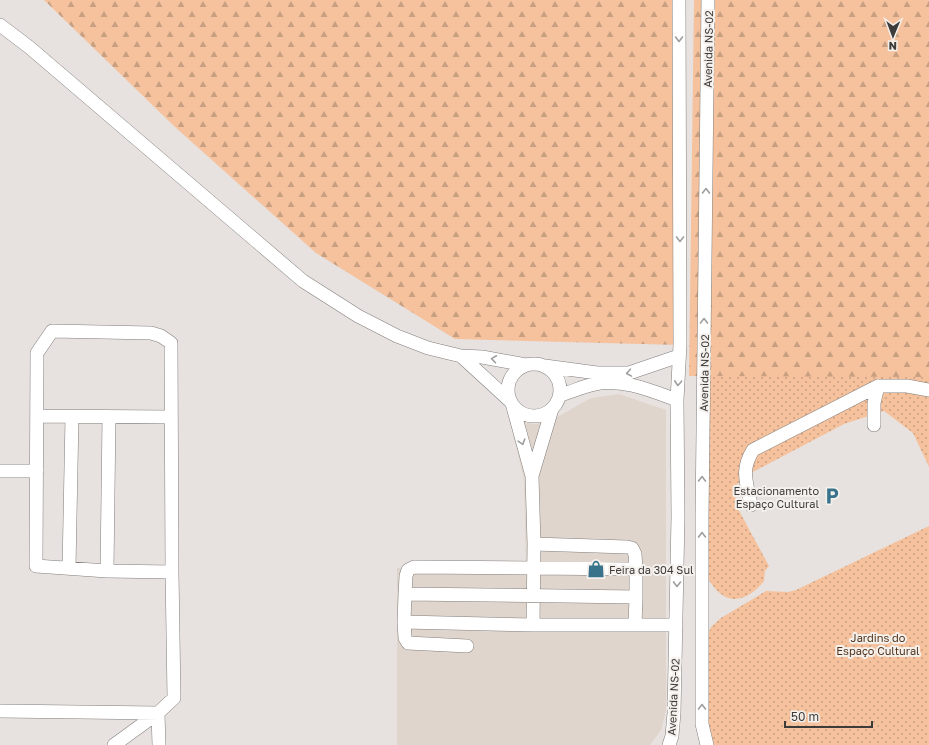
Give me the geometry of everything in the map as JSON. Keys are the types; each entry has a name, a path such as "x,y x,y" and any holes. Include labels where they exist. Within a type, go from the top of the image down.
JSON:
{"street":[{"name":"Avenida NS-02","path":"669,745 672,736 674,713 678,517 677,400 679,356 679,0"},
{"name":"Avenida NS-02","path":"707,745 702,724 702,502 708,0"},
{"path":"0,25 29,47 303,281 358,316 397,336 428,348 461,356 482,357 596,373 629,374 679,356"},
{"path":"114,745 158,713 174,698 170,417 171,343 162,336 151,333 52,331 37,353 36,566 107,571 172,572"},
{"path":"461,356 511,404 528,416 544,414 552,409"},
{"path":"526,364 516,370 510,378 507,389 532,476 534,544 533,625"},
{"path":"532,476 552,409 560,395 559,381 555,374 544,366"},
{"path":"560,395 595,384 608,383 631,386 677,400"},
{"path":"751,505 744,470 746,461 753,450 878,386 907,386 929,390"},
{"path":"874,425 874,403 878,386"},
{"path":"37,416 170,417"},
{"path":"69,568 72,417"},
{"path":"107,571 109,417"},
{"path":"0,471 37,471"},
{"path":"534,544 632,548 635,554 636,569 635,625"},
{"path":"467,646 408,643 405,638 404,622 406,576 408,570 414,567 636,569"},
{"path":"405,594 636,597"},
{"path":"404,622 533,625 676,625"},
{"path":"0,711 158,713"},
{"path":"158,713 159,745"}],"shaded area":[{"name":"Feira da 304 Sul","path":"619,394 666,410 666,710 661,730 650,745 397,745 397,568 526,570 524,480 510,421 537,424 559,416 591,398"}],"green space":[{"path":"44,0 679,0 680,345 455,339 316,253 175,127"},
{"path":"694,0 929,0 929,377 689,376"},
{"path":"708,368 929,369 929,467 913,433 884,411 844,424 749,474 735,486 736,505 769,566 765,571 764,581 750,594 739,599 727,597 721,594 706,577"},
{"name":"Jardins do Espaço Cultural","path":"929,526 929,745 711,745 709,742 704,644 711,627 721,618 766,591 788,592 796,590"}],"place":[{"name":"Estacionamento Espaço Cultural","path":"832,496"},
{"name":"Feira da 304 Sul","path":"596,569"}]}
